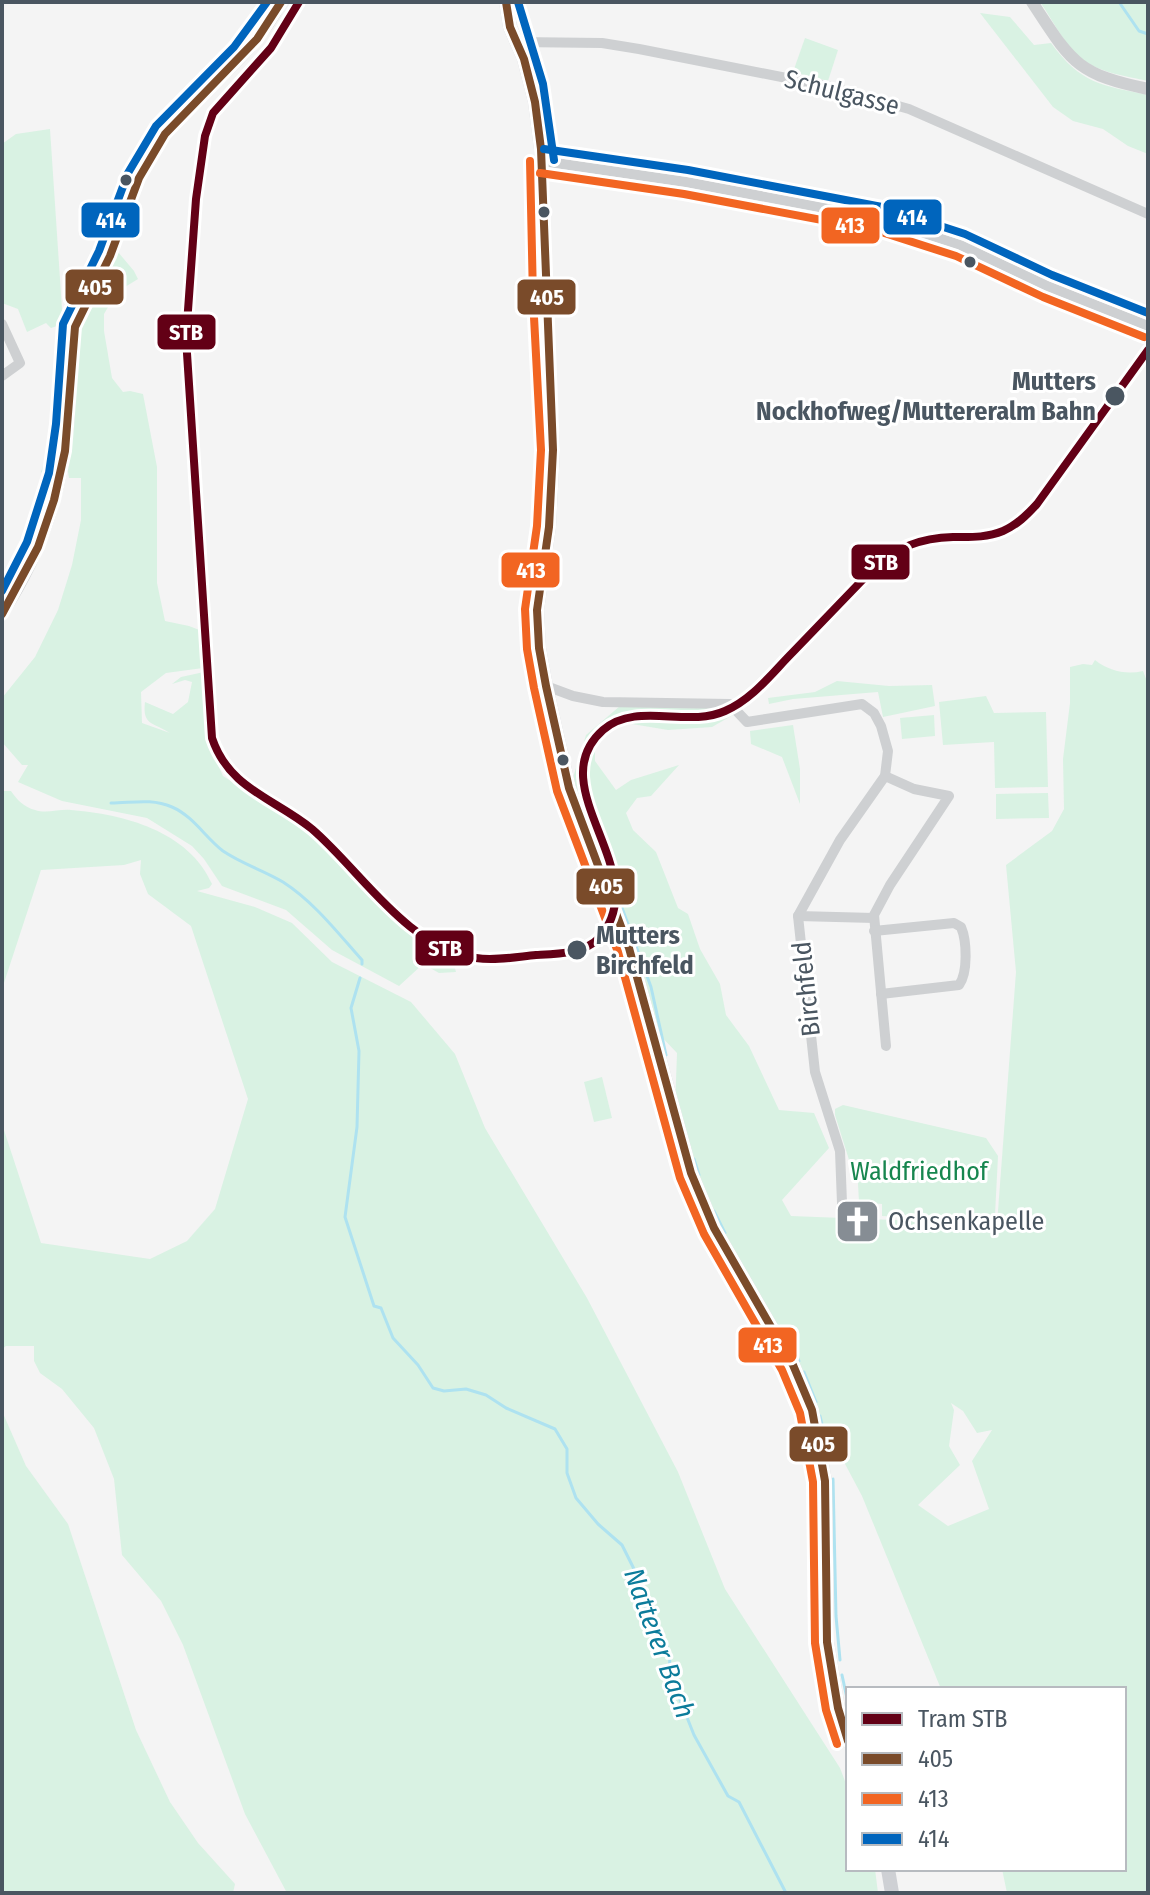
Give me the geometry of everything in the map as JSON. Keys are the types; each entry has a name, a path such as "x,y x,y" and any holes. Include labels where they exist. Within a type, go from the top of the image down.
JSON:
{"main road":[{"path":"506,2 510,27 535,102 542,161 553,450 549,527 537,610 539,648 546,686 569,788 619,919 697,1190 714,1228 793,1365 814,1418 825,1481 827,1642 838,1708 846,1734"},
{"path":"888,1871 892,1893"}],"street":[{"path":"2,614 35,555 58,489 68,426 73,338 82,309 109,259 138,178 165,133 267,27 281,2"},
{"path":"1032,2 1076,63 1104,78 1148,89"},
{"name":"Schulgasse","path":"517,42 627,47 866,96 931,118 1148,214"},
{"path":"542,161 686,182 878,218 960,245 1047,286 1148,326"},
{"path":"2,324 20,363 2,376"},
{"path":"546,686 603,702 730,704 747,722 862,704 874,713 888,751 885,776 914,789 949,796 890,885 874,918 886,1046"},
{"name":"Birchfeld","path":"847,1223 842,1203 840,1151 815,1072 798,916 840,840 885,776"},
{"path":"798,916 874,918"},
{"path":"874,931 954,923 961,927 964,938 964,974 959,985 881,994"}],"green space":[{"path":"1040,2 1148,2 1148,81 1105,71 1082,59 1064,40"},
{"path":"980,13 1010,17 1034,45 1051,43 1072,67 1093,81 1148,95 1148,154 1128,146 1103,129 1073,121 1053,107"},
{"path":"805,38 838,50 828,81 793,72"},
{"path":"50,129 63,324 51,328 46,323 27,332 18,309 2,303 2,144 16,134"},
{"path":"118,252 138,279 125,287 121,285 104,314 104,331 112,378 123,392 143,394 157,467 157,583 165,621 202,631 203,668 166,673 141,692 142,723 170,733 147,719 145,702 173,714 188,702 192,682 185,680 172,684 181,677 204,672 209,745 223,776 310,832 421,943 452,958 456,972 439,973 423,964 399,986 332,950 286,910 222,886 192,846 147,818 62,801 18,782 28,765 22,765 2,742 2,698 35,657 58,610 72,565 81,520 81,478 69,478 67,466 76,349 80,326"},
{"path":"58,411 64,413 59,460 50,493 43,490 47,477 41,472 56,428 52,420"},
{"path":"1095,660 1118,671 1143,671 1148,684 1148,1893 1007,1893 1002,1871 1126,1871 1126,1687 940,1687 862,1496 728,1243 704,1190 675,1108 677,1053 657,1032 612,882 572,781 586,735 620,706 723,706 733,715 712,727 668,730 620,722 595,742 595,761 616,790 631,780 679,765 651,796 637,798 626,813 633,830 656,852 678,908 688,914 700,949 720,984 726,1015 749,1046 779,1110 814,1113 829,1148 782,1200 791,1216 997,1224 1016,972 1006,865 1052,831 1064,809 1063,759 1070,703 1070,667 1092,665","holes":["951,1403 963,1411 977,1433 992,1430 972,1461 989,1509 948,1526 918,1505 960,1465 949,1446 954,1410"]},
{"path":"837,681 889,686 932,685 935,706 883,717 878,692 769,704 768,698 815,692"},
{"path":"986,696 994,713 1046,712 1048,787 995,788 994,742 943,745 939,702"},
{"path":"934,715 935,736 902,739 900,718"},
{"path":"793,725 800,769 800,804 782,757 751,744 750,731"},
{"path":"2,791 11,791 21,803 35,810 71,810 112,816 171,838 188,851 212,884 197,891 255,907 292,923 332,962 411,1002 455,1054 485,1128 587,1298 678,1472 725,1589 840,1768 846,1784 846,1871 875,1871 878,1893 287,1893 245,1814 183,1645 161,1601 122,1555 114,1479 94,1428 62,1389 40,1373 34,1361 34,1346 6,1346 2,1349 2,1124 41,1243 150,1259 187,1241 215,1209 248,1099 191,926 148,894 140,874 141,860 124,865 41,870 2,989"},
{"path":"1048,793 1049,818 996,819 996,794"},
{"path":"602,1077 612,1118 594,1122 584,1082"},
{"name":"Waldfriedhof","path":"843,1105 986,1138 998,1156 995,1215 982,1221 882,1216 882,1204 859,1202 857,1166 850,1163 835,1115 835,1109"},
{"path":"2,1411 26,1466 68,1524 136,1730 170,1802 198,1843 235,1884 233,1893 2,1893"}],"waterway":[{"path":"1119,2 1139,31 1148,34"},
{"name":"Natterer Bach","path":"111,803 157,803 179,811 223,851 283,882 305,899 362,960 362,964"},
{"path":"621,905 651,987 666,1055"},
{"name":"Natterer Bach","path":"360,978 351,1008 359,1051 357,1127 345,1217 374,1306 381,1308 393,1338 418,1365 433,1388 444,1391 466,1389 486,1395 506,1408 555,1429 567,1449 567,1473 576,1498 598,1524 622,1545 639,1579 650,1628 666,1643 670,1657 669,1672 694,1735 728,1796 739,1802 786,1893"},
{"path":"694,1159 699,1175"},
{"path":"714,1211 725,1233"},
{"path":"779,1326 799,1361"},
{"path":"804,1372 816,1402"},
{"path":"820,1416 828,1448"},
{"path":"833,1479 840,1660"},
{"path":"842,1675 846,1694"}],"tram line":[{"name":"STB","path":"299,2 271,48 213,113 205,136 196,199 186,338 212,738 229,769 241,781 312,829 406,924 451,951 476,958 506,958 569,952 586,947 599,938 613,913 615,886 609,859 588,804 583,777 587,753 603,730 631,717 695,717 725,711 762,685 873,569 900,549 941,538 990,535 1017,523 1037,504 1148,350"}],"transit line":[{"name":"414","path":"2,591 27,542 49,473 63,324 99,251 128,173 156,126 234,47 267,2"},
{"name":"405","path":"2,614 38,547 54,500 65,451 75,327 110,256 139,178 165,134 257,39 281,2"},
{"name":"405","path":"506,2 510,27 524,59 535,102 541,149 553,450 549,527 537,610 539,648 546,686 569,788 629,948 691,1173 714,1228 793,1365 812,1410 825,1481 827,1642 838,1708 846,1734"},
{"name":"414","path":"518,2 543,84 554,160"},
{"name":"414","path":"544,149 688,170 882,207 965,234 1052,275 1148,313"},
{"name":"413","path":"530,161 541,450 537,526 525,609 527,649 534,688 557,791 618,952 680,1178 704,1234 782,1370 800,1413 813,1482 815,1643 826,1710 837,1744"},
{"name":"413","path":"540,173 684,194 875,230 956,256 1043,297 1144,337"}],"place":[{"name":"Mutters Nockhofweg/Muttereralm Bahn","path":"1115,396"},
{"name":"Mutters Birchfeld","path":"577,950"},
{"name":"Ochsenkapelle","path":"857,1221"}]}
